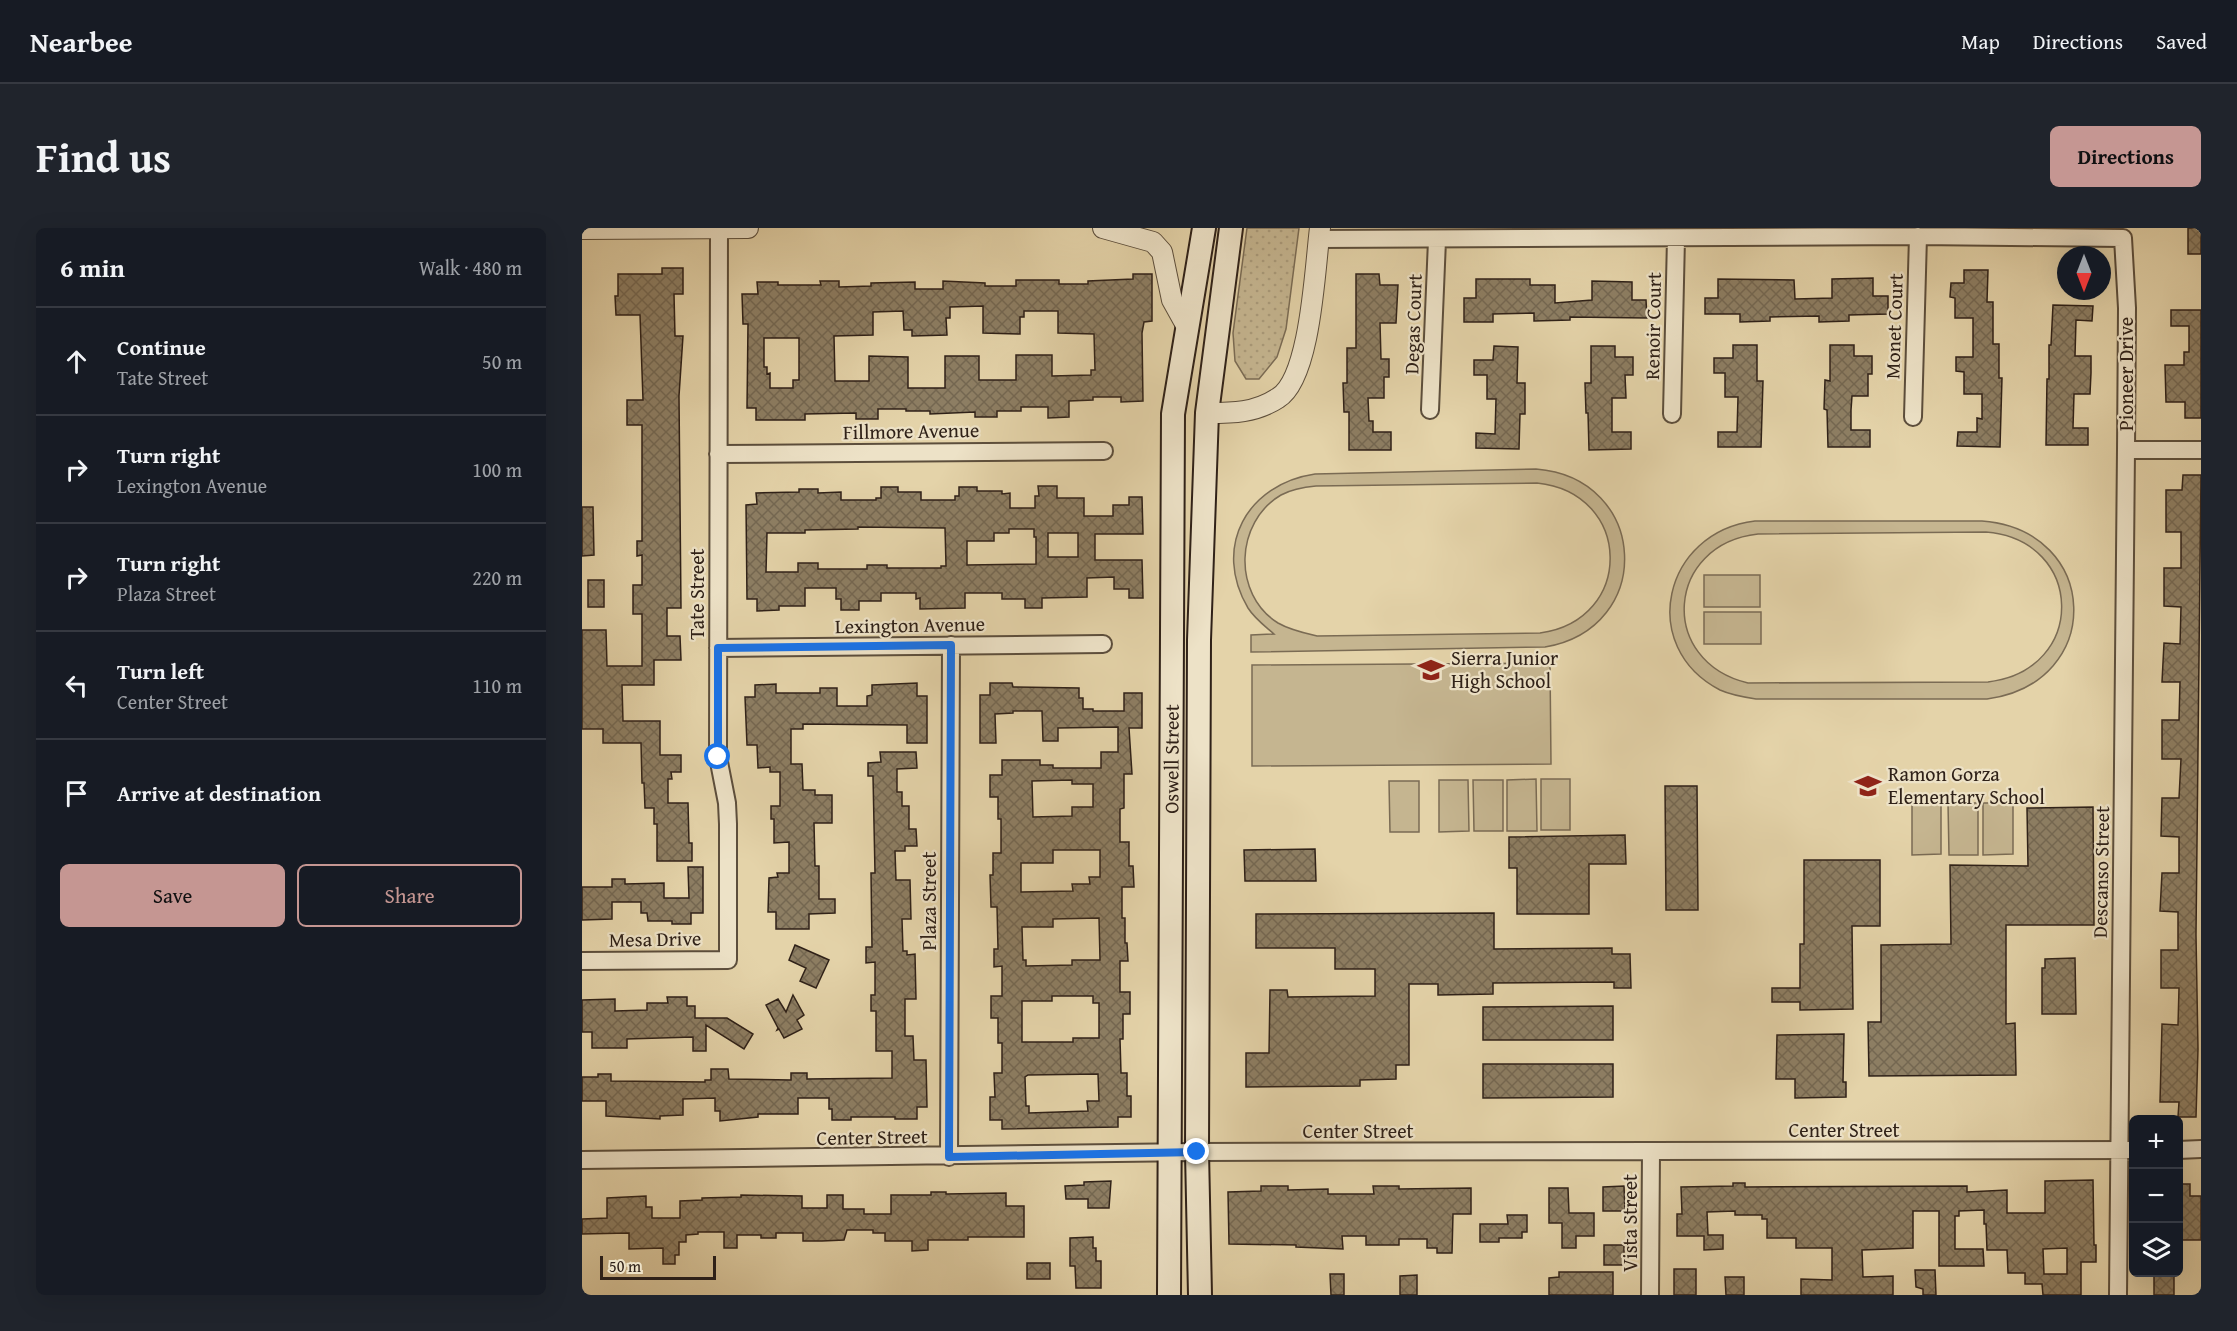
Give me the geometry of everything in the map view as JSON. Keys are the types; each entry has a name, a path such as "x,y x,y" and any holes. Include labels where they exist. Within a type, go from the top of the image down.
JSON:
{"main road":[{"name":"Oswell Street","path":"1169,1295 1173,414 1204,228"},
{"name":"Oswell Street","path":"1200,1295 1197,1152 1199,640 1207,413 1231,228"}],"street":[{"name":"Tate Street","path":"719,228 718,757 727,803 728,960"},
{"path":"582,230 748,228"},
{"path":"1103,228 1153,242 1162,252 1172,300 1187,327"},
{"path":"1207,413 1245,412 1280,398 1297,373 1307,339 1319,234"},
{"name":"Pioneer Drive","path":"1319,234 1437,240 1918,236 2123,238 2127,308 2126,450"},
{"name":"Monet Court","path":"1913,417 1918,236"},
{"name":"Renoir Court","path":"1672,414 1676,238"},
{"name":"Degas Court","path":"1430,411 1437,240"},
{"path":"2126,450 2201,450"},
{"name":"Descanso Street","path":"2118,1295 2126,1150 2126,450"},
{"name":"Fillmore Avenue","path":"718,454 1104,451"},
{"name":"Lexington Avenue","path":"718,648 1103,644"},
{"name":"Plaza Street","path":"949,1157 951,645"},
{"name":"Mesa Drive","path":"582,961 728,960"},
{"path":"2183,1150 2201,1149"},
{"name":"Center Street","path":"582,1160 1197,1152 2126,1150"},
{"name":"Vista Street","path":"1650,1295 1651,1152"}],"shaded area":[{"path":"1247,228 1299,228 1286,329 1277,357 1259,379 1246,379 1235,361 1233,333"},
{"path":"1536,469 1573,478 1601,498 1618,524 1624,554 1621,585 1606,612 1581,634 1545,647 1251,652 1251,635 1274,634 1248,608 1238,585 1234,563 1235,541 1242,522 1254,505 1271,491 1291,480 1315,474","holes":["1537,483 1569,492 1591,509 1605,531 1610,557 1606,582 1593,605 1571,623 1540,633 1317,636 1278,623 1263,610 1253,595 1247,577 1245,558 1248,540 1255,522 1266,507 1281,495 1294,490 1316,486"]},
{"path":"1755,521 1982,521 2021,531 2050,550 2067,577 2074,607 2069,638 2053,666 2026,687 1987,699 1756,699 1728,693 1720,690 1694,671 1678,647 1670,621 1672,594 1682,568 1699,546 1724,530","holes":["1986,532 2019,540 2042,557 2057,580 2062,606 2057,631 2044,655 2021,672 1988,682 1748,683 1719,671 1698,652 1687,629 1684,604 1690,580 1705,558 1727,542 1758,534"]},
{"path":"1704,575 1760,575 1760,607 1704,607"},
{"path":"1704,612 1761,612 1761,644 1704,644"},
{"path":"1550,663 1551,764 1252,766 1252,665"},
{"path":"1536,779 1537,831 1507,831 1507,780"},
{"path":"1541,779 1570,779 1570,830 1541,830"},
{"path":"1439,780 1468,780 1469,831 1439,832"},
{"path":"1473,780 1503,780 1503,831 1474,831"},
{"path":"1389,781 1419,781 1419,832 1390,832"},
{"path":"1912,803 1941,803 1941,854 1912,855"},
{"path":"1948,803 1978,803 1978,855 1949,855"},
{"path":"1983,803 2013,803 2013,854 1983,855"}],"building":[{"path":"2188,228 2201,228 2201,254 2188,254"},
{"path":"662,268 683,268 683,294 674,294 675,336 683,336 679,396 681,608 667,608 667,636 680,636 681,660 654,660 654,685 622,685 623,721 660,721 660,755 681,755 681,772 671,772 672,779 668,779 668,803 688,803 692,861 657,861 657,824 654,824 654,808 645,808 641,743 603,743 603,729 582,729 582,630 606,630 607,666 642,666 642,614 633,614 633,585 642,585 642,555 637,556 637,541 642,541 642,425 627,425 627,400 643,400 640,315 616,315 615,296 618,296 618,274 662,274"},
{"path":"1964,270 1988,270 1987,302 1993,302 1993,344 1999,344 1999,378 2002,378 2000,447 1957,446 1958,432 1977,432 1977,418 1982,419 1982,394 1964,394 1964,372 1956,371 1956,357 1973,357 1973,318 1955,318 1955,298 1950,297 1951,283 1964,283"},
{"path":"1133,274 1152,274 1152,321 1144,322 1142,333 1143,401 1121,402 1121,397 1093,397 1093,400 1069,401 1069,417 1048,418 1048,407 1021,407 1021,411 997,411 997,417 975,417 975,412 930,414 930,411 878,409 878,419 856,419 856,413 805,414 805,420 756,420 756,408 747,408 748,324 743,324 742,294 758,294 757,282 778,282 778,285 821,285 820,281 839,281 839,287 871,286 871,283 915,282 915,289 943,289 943,281 985,283 985,286 1016,286 1016,280 1059,280 1059,284 1088,284 1088,281 1133,279","holes":["983,306 983,333 1020,334 1020,317 1024,317 1024,311 1058,311 1058,333 1094,334 1095,370 1091,370 1091,375 1052,376 1052,355 1016,355 1016,380 979,380 979,356 945,356 945,388 908,388 908,357 869,356 869,381 835,381 834,336 873,335 873,312 903,311 904,330 912,330 912,336 947,335 946,318 950,318 950,307","764,338 799,338 799,380 793,380 793,388 770,388 770,373 767,374 767,367 764,367"]},
{"path":"1356,274 1379,274 1380,285 1398,285 1396,323 1380,323 1381,359 1389,359 1389,377 1384,377 1384,398 1368,398 1369,421 1373,421 1373,432 1391,432 1391,450 1349,450 1349,412 1344,412 1343,383 1347,383 1347,348 1356,348"},
{"path":"1873,278 1873,296 1888,296 1888,314 1849,315 1849,321 1819,322 1819,316 1770,317 1770,321 1740,322 1740,314 1705,314 1705,298 1718,298 1718,279 1794,280 1795,299 1832,298 1832,279"},
{"path":"1476,279 1530,279 1530,285 1555,285 1555,303 1592,300 1592,281 1632,282 1632,300 1646,300 1647,318 1570,317 1570,320 1534,321 1534,313 1493,314 1493,322 1464,322 1464,298 1476,298"},
{"path":"2053,305 2093,306 2092,321 2076,320 2075,356 2091,356 2091,373 2090,394 2074,394 2073,428 2088,428 2088,445 2046,445 2047,379 2049,379 2049,345 2051,345"},
{"path":"2171,310 2201,310 2201,418 2185,418 2185,402 2166,402 2165,365 2184,365 2184,352 2189,352 2189,326 2171,326"},
{"path":"1733,345 1757,345 1757,381 1763,381 1761,447 1718,447 1718,432 1737,432 1738,397 1725,397 1725,373 1714,373 1714,358 1733,358"},
{"path":"1830,345 1854,345 1854,356 1872,356 1872,374 1868,374 1868,396 1852,396 1851,410 1851,430 1870,430 1870,447 1828,447 1827,410 1824,409 1825,380 1830,381"},
{"path":"1494,346 1518,347 1517,383 1525,383 1525,414 1520,414 1519,449 1476,448 1476,433 1495,434 1496,399 1487,399 1487,375 1474,375 1474,360 1493,360"},
{"path":"1591,346 1615,346 1615,357 1633,357 1633,375 1625,375 1626,398 1612,398 1612,432 1631,432 1631,449 1589,450 1585,383 1591,383"},
{"path":"2183,475 2201,475 2196,1117 2178,1115 2179,1102 2160,1102 2162,1024 2178,1025 2179,988 2161,988 2161,950 2178,950 2178,912 2160,911 2162,873 2179,873 2179,837 2161,836 2162,798 2179,798 2181,759 2162,759 2162,720 2179,720 2180,682 2162,682 2164,643 2180,644 2181,607 2164,606 2164,568 2181,568 2181,532 2166,532 2166,490 2182,490"},
{"path":"1038,486 1057,486 1057,498 1084,498 1084,516 1113,516 1113,505 1129,505 1129,497 1142,497 1143,534 1095,534 1095,560 1142,560 1143,598 1129,598 1129,589 1114,589 1114,577 1087,578 1087,597 1042,598 1042,608 1025,608 1025,599 1002,599 1002,593 965,593 965,608 920,609 920,598 916,599 916,593 881,593 881,601 859,601 859,610 841,610 841,599 836,599 836,588 805,588 805,606 779,606 779,610 757,611 757,599 747,599 746,505 757,504 756,493 818,489 818,493 841,492 841,500 876,500 876,498 881,498 881,487 898,487 898,492 921,492 921,500 955,500 955,496 959,496 959,487 977,487 977,491 1010,493 1010,508 1035,508 1035,496 1039,496","holes":["858,527 945,528 946,566 941,566 941,568 887,568 887,565 867,565 867,569 818,569 818,563 798,563 798,572 766,572 767,533 858,529","1009,529 1034,529 1036,564 967,565 967,541 994,541 994,533 1009,533","1048,533 1078,533 1078,557 1048,557"]},
{"path":"582,507 593,507 594,555 582,556"},
{"path":"588,580 604,580 604,607 588,607"},
{"path":"917,683 917,696 927,696 927,743 907,743 907,725 803,724 803,729 791,729 791,764 802,764 803,790 815,790 815,795 832,795 832,823 814,823 815,866 819,866 819,899 835,899 835,913 809,914 809,929 776,929 776,912 768,912 769,878 778,877 777,873 789,873 789,842 774,843 774,819 771,819 771,806 780,806 780,772 770,772 770,767 758,768 757,745 747,745 745,697 755,697 755,685 776,684 776,693 820,693 820,688 837,688 837,706 867,706 867,696 872,695 872,685"},
{"path":"990,683 1012,683 1013,687 1079,688 1079,698 1083,698 1083,709 1124,711 1124,693 1142,693 1142,728 1129,728 1132,774 1124,774 1124,808 1120,809 1120,842 1129,842 1129,866 1133,866 1134,887 1122,887 1122,918 1125,918 1128,961 1120,961 1120,992 1130,992 1130,1014 1123,1014 1123,1039 1120,1039 1121,1073 1127,1073 1127,1096 1131,1096 1131,1117 1118,1117 1118,1127 1002,1129 1002,1120 990,1120 990,1097 995,1097 994,1073 1002,1073 1002,1043 998,1043 998,1018 991,1018 991,996 1002,996 1002,966 994,967 994,949 998,949 997,907 991,907 990,875 993,875 993,853 1001,853 1001,819 998,819 998,797 990,797 990,775 1002,775 1002,760 1040,760 1040,765 1053,765 1053,768 1101,768 1101,752 1118,752 1118,727 1058,728 1058,741 1043,741 1042,711 1013,711 1013,713 995,714 996,743 980,743 980,695 990,695","holes":["1072,780 1072,784 1093,784 1093,807 1072,807 1072,816 1033,817 1032,781","1053,850 1100,850 1100,877 1089,877 1090,884 1072,884 1073,891 1021,892 1021,863 1053,863","1099,918 1100,960 1072,960 1072,965 1026,966 1026,960 1023,960 1022,927 1053,927 1053,919","1052,996 1093,996 1093,1003 1099,1003 1099,1038 1073,1038 1073,1042 1022,1042 1022,1001 1052,1001","1098,1074 1099,1101 1087,1101 1088,1111 1029,1113 1029,1106 1026,1106 1025,1077 1028,1075"]},
{"path":"880,752 916,752 917,768 897,769 897,792 902,792 902,806 909,806 909,829 916,829 917,846 905,846 905,851 895,851 896,880 910,880 911,919 902,919 903,951 907,951 907,955 915,954 916,999 905,999 905,1036 913,1036 914,1060 926,1060 927,1107 917,1107 917,1119 851,1117 851,1120 832,1120 829,1098 798,1098 798,1114 758,1114 758,1117 720,1121 720,1111 715,1111 715,1098 683,1099 683,1115 660,1116 660,1119 606,1116 606,1101 582,1101 582,1077 598,1077 598,1074 611,1074 611,1081 705,1082 705,1080 711,1080 711,1069 728,1069 729,1079 791,1080 791,1073 807,1073 807,1079 892,1078 892,1051 876,1051 876,1011 871,1011 871,995 875,995 875,962 866,963 866,947 872,947 871,873 875,873 873,776 868,776 868,763 881,762"},
{"path":"1665,786 1697,786 1698,910 1666,910"},
{"path":"2093,807 2094,925 2006,925 2006,1024 2015,1023 2016,1075 1869,1076 1868,1022 1881,1022 1881,945 1951,944 1950,865 2028,866 2027,808"},
{"path":"1625,835 1626,864 1589,864 1589,914 1517,914 1517,868 1509,868 1509,837"},
{"path":"1315,849 1316,881 1245,881 1244,850"},
{"path":"1804,860 1880,860 1880,926 1852,926 1853,1009 1800,1010 1800,1002 1772,1002 1772,988 1800,988 1800,944 1804,944"},
{"path":"688,867 703,867 703,913 691,913 691,924 648,921 647,913 641,913 641,902 612,902 612,919 582,920 582,887 612,887 612,879 625,879 625,884 664,883 664,898 689,898"},
{"path":"1494,913 1494,949 1612,948 1612,954 1630,954 1631,988 1614,988 1614,982 1493,983 1493,994 1438,995 1438,984 1409,984 1409,1065 1396,1065 1396,1079 1360,1080 1360,1086 1246,1087 1246,1053 1269,1053 1270,990 1287,990 1288,997 1375,996 1375,969 1335,969 1335,948 1256,948 1256,914"},
{"path":"795,945 829,960 816,988 800,981 806,968 789,960"},
{"path":"2075,958 2076,1014 2042,1014 2042,968 2045,968 2045,959"},
{"path":"793,995 804,1015 797,1020 802,1029 784,1038 779,1029 777,1030 766,1005 778,999 786,1012"},
{"path":"667,997 687,997 687,1006 695,1006 695,1018 727,1018 753,1034 744,1049 706,1025 706,1051 693,1051 693,1037 627,1039 627,1048 592,1048 592,1032 582,1032 582,1000 615,999 615,1011 647,1010 647,1003 668,1003"},
{"path":"1613,1006 1613,1040 1483,1040 1483,1007"},
{"path":"1844,1034 1843,1082 1846,1082 1846,1097 1795,1098 1795,1079 1776,1079 1777,1035"},
{"path":"1483,1064 1613,1064 1613,1097 1483,1098"},
{"path":"2093,1180 2096,1262 2081,1262 2081,1295 2043,1295 2042,1284 2025,1284 2025,1273 2008,1273 2007,1250 1987,1250 1984,1210 1959,1211 1959,1216 1955,1216 1955,1249 1983,1249 1984,1266 1939,1266 1939,1211 1913,1211 1913,1248 1862,1250 1863,1277 1893,1276 1893,1295 1801,1295 1801,1279 1832,1280 1832,1248 1796,1248 1796,1238 1767,1238 1767,1219 1762,1219 1762,1215 1735,1215 1735,1211 1707,1212 1708,1235 1723,1235 1723,1249 1704,1250 1704,1236 1677,1236 1677,1214 1682,1214 1681,1187 1733,1186 1733,1183 1745,1183 1745,1187 1967,1186 1967,1192 2007,1190 2007,1213 2045,1213 2045,1181","holes":["2067,1248 2067,1274 2044,1274 2043,1249"]},
{"path":"1111,1181 1109,1208 1088,1208 1088,1199 1066,1199 1065,1186 1084,1185 1084,1182"},
{"path":"2183,1184 2190,1184 2190,1196 2201,1196 2201,1240 2183,1240"},
{"path":"1261,1186 1288,1186 1288,1190 1328,1189 1328,1194 1374,1194 1373,1186 1399,1186 1399,1189 1471,1188 1471,1214 1453,1214 1452,1253 1437,1253 1437,1248 1427,1248 1427,1239 1399,1239 1399,1245 1366,1245 1366,1236 1342,1236 1343,1249 1296,1247 1296,1245 1229,1244 1228,1192 1261,1191"},
{"path":"1624,1186 1625,1211 1603,1211 1603,1187"},
{"path":"1549,1188 1568,1188 1569,1213 1594,1213 1594,1236 1576,1236 1576,1248 1562,1248 1562,1223 1549,1223"},
{"path":"931,1192 1006,1193 1006,1206 1024,1206 1024,1237 928,1240 928,1250 912,1251 912,1241 885,1241 885,1233 873,1233 873,1230 847,1230 844,1240 822,1241 803,1241 803,1233 776,1233 776,1238 761,1238 761,1235 737,1235 737,1248 724,1248 724,1232 698,1232 698,1234 686,1235 686,1242 679,1242 679,1255 675,1255 675,1264 663,1264 663,1248 629,1249 629,1233 582,1234 582,1219 607,1218 607,1198 646,1196 646,1207 652,1207 652,1218 680,1218 680,1201 741,1197 741,1195 802,1196 802,1208 827,1208 827,1195 843,1195 843,1209 864,1209 864,1214 891,1214 891,1195 931,1195"},
{"path":"1507,1215 1527,1215 1527,1232 1522,1232 1522,1238 1499,1238 1499,1242 1480,1242 1480,1224 1508,1224"},
{"path":"1093,1237 1096,1261 1101,1261 1101,1288 1076,1288 1075,1266 1070,1266 1070,1238"},
{"path":"1604,1245 1624,1245 1624,1265 1604,1265"},
{"path":"1027,1263 1050,1263 1050,1279 1027,1279"},
{"path":"1674,1269 1696,1269 1696,1295 1674,1295"},
{"path":"1915,1270 1935,1270 1936,1295 1923,1295 1923,1289 1916,1287"},
{"path":"1559,1272 1613,1272 1613,1295 1549,1295 1549,1278 1559,1277"},
{"path":"1330,1274 1344,1274 1344,1295 1331,1295"},
{"path":"1417,1275 1417,1295 1400,1295 1400,1276"},
{"path":"1725,1277 1744,1277 1744,1295 1726,1295"},
{"path":"2154,1277 2174,1277 2174,1295 2154,1295"}],"place":[{"name":"Sierra Junior High School","path":"1431,670"},
{"name":"Ramon Gorza Elementary School","path":"1868,786"}],"route":[{"path":"718,757 718,648 951,645 949,1157 1197,1152"}]}
